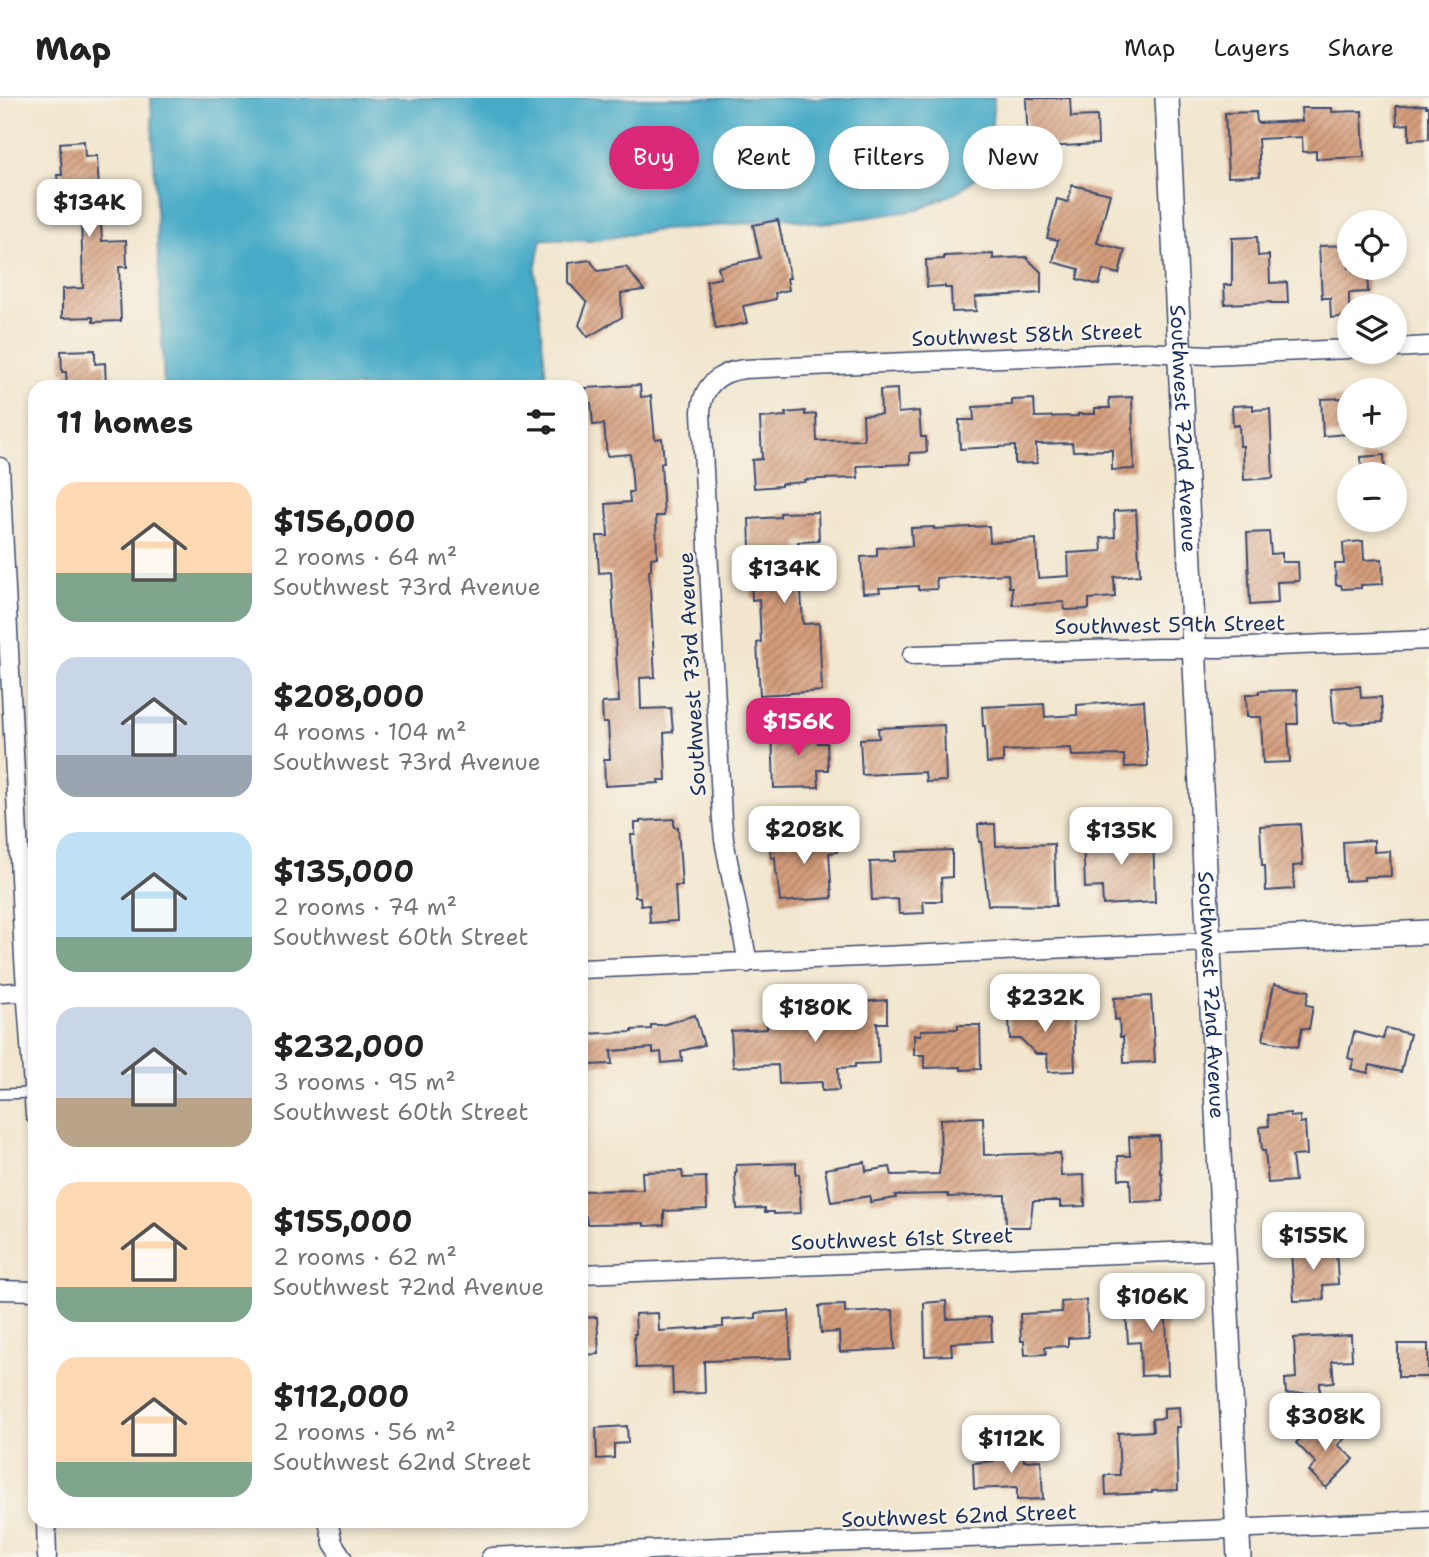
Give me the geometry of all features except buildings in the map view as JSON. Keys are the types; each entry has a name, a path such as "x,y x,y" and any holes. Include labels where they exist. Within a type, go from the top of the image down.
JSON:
{"street":[{"name":"Southwest 72nd Avenue","path":"1167,98 1239,1557"},
{"path":"1407,347 1429,346"},
{"name":"Southwest 58th Street","path":"711,384 722,374 744,369 1145,352 1209,355 1337,350"},
{"name":"Southwest 73rd Avenue","path":"711,384 703,398 701,412 722,820 748,963"},
{"path":"0,467 6,720 23,958 28,979"},
{"name":"Southwest 59th Street","path":"912,655 1429,640"},
{"path":"588,969 1429,932"},
{"path":"0,993 28,991"},
{"name":"Southwest 61st Street","path":"588,1274 1224,1250"},
{"path":"0,1290 28,1291"},
{"name":"Southwest 62nd Street","path":"491,1557 790,1550 1429,1520"},
{"path":"46,1528 47,1557"},
{"path":"330,1528 333,1543 342,1557"}],"lane":[{"path":"0,1094 28,1093"}],"water":[{"path":"151,98 994,98 992,126 963,126 963,187 918,210 822,224 779,217 748,223 652,231 590,241 541,239 535,270 546,380 164,380"}]}
